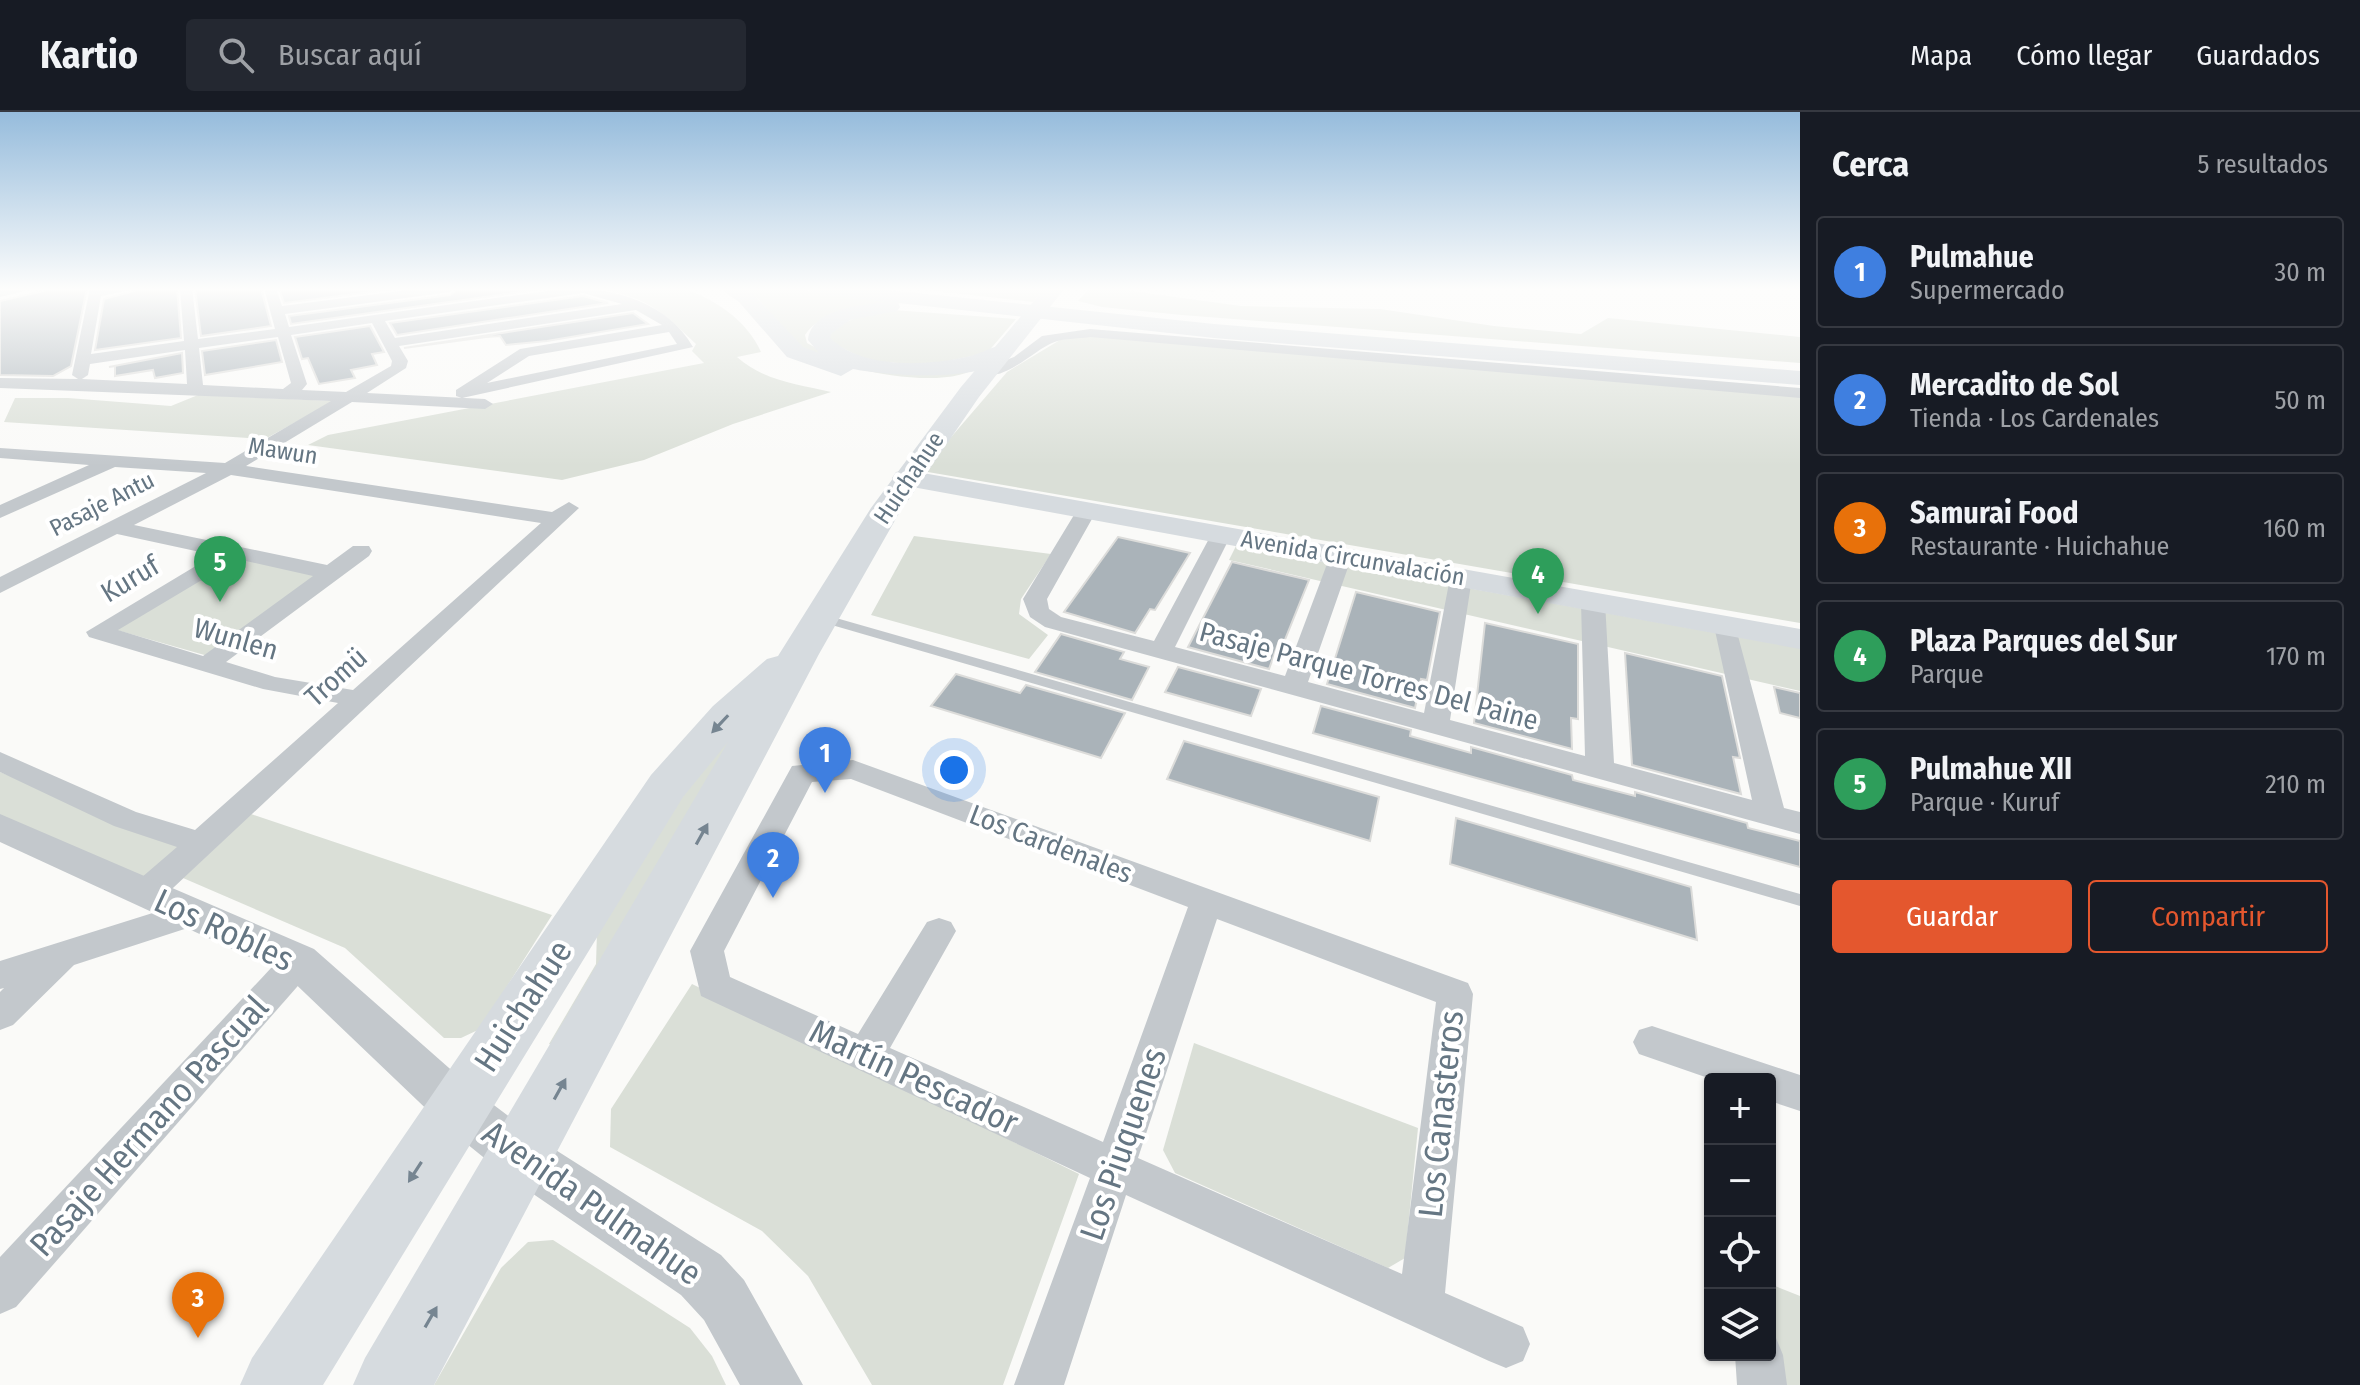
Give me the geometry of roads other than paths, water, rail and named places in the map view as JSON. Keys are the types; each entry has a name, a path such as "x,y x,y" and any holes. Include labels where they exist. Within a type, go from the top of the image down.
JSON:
{"main road":[{"path":"791,347 812,360 864,374 975,373"},
{"path":"824,347 843,358 897,368 967,365 975,373"},
{"name":"Huichahue","path":"392,1385 522,1157 810,636 906,478 975,373 999,347"},
{"path":"1451,347 1800,378"},
{"path":"1513,347 1800,369"},
{"name":"Avenida Circunvalación","path":"906,478 1800,639"},
{"name":"Huichahue","path":"279,1385 667,786 728,715 810,636"}],"street":[{"path":"79,383 85,347"},
{"path":"83,360 174,347"},
{"path":"191,347 194,389"},
{"path":"287,394 299,384 288,347"},
{"name":"Pasaje Antu","path":"0,586 228,469 352,397 400,365 392,347"},
{"path":"447,402 513,357 549,347"},
{"path":"462,393 684,347"},
{"path":"975,373 1019,360 1036,347"},
{"path":"1260,347 1800,393"},
{"path":"495,351 513,357"},
{"path":"5,387 79,383 485,404"},
{"path":"5,387 175,399 194,389"},
{"name":"Mawun","path":"0,453 228,469 562,514"},
{"path":"0,512 114,460"},
{"name":"Pasaje Parque Torres Del Paine","path":"1087,510 1035,599 1035,608 1044,618 1078,631 1800,823"},
{"name":"Tromü","path":"146,893 562,514"},
{"name":"Kuruf","path":"113,527 332,573"},
{"path":"1160,653 1221,535"},
{"path":"208,664 361,551"},
{"name":"Kuruf","path":"98,632 234,552"},
{"path":"1293,689 1341,556"},
{"path":"1435,727 1461,578"},
{"path":"1593,602 1600,771"},
{"path":"1726,626 1771,816"},
{"name":"Wunlen","path":"98,632 272,684 359,699"},
{"path":"0,761 125,819 200,843"},
{"name":"Los Cardenales","path":"714,986 707,951 802,773 853,769 1206,903"},
{"name":"Los Robles","path":"0,827 299,961 457,1106"},
{"name":"Los Piuquenes","path":"1039,1385 1206,903"},
{"name":"Los Canasteros","path":"1206,903 1455,994 1421,1306"},
{"path":"0,975 194,913"},
{"path":"866,1055 939,931"},
{"path":"0,1014 69,953"},
{"name":"Pasaje Hermano Pascual","path":"0,1291 299,961"},
{"name":"Martín Pescador","path":"714,986 1115,1169"},
{"path":"1652,1042 1732,1073"},
{"path":"1776,1085 1800,1093"},
{"name":"Avenida Pulmahue","path":"457,1106 522,1157 701,1275 724,1300 773,1385"},
{"path":"1115,1169 1506,1344"},
{"path":"1760,1361 1762,1385"}],"lane":[{"path":"810,636 1800,900"}],"place":[{"name":"Pulmahue XII","path":"220,602"},
{"name":"Plaza Parques del Sur","path":"1538,614"},
{"name":"Pulmahue","path":"825,793"},
{"name":"Mercadito de Sol","path":"773,898"},
{"name":"Samurai Food","path":"198,1338"}]}
